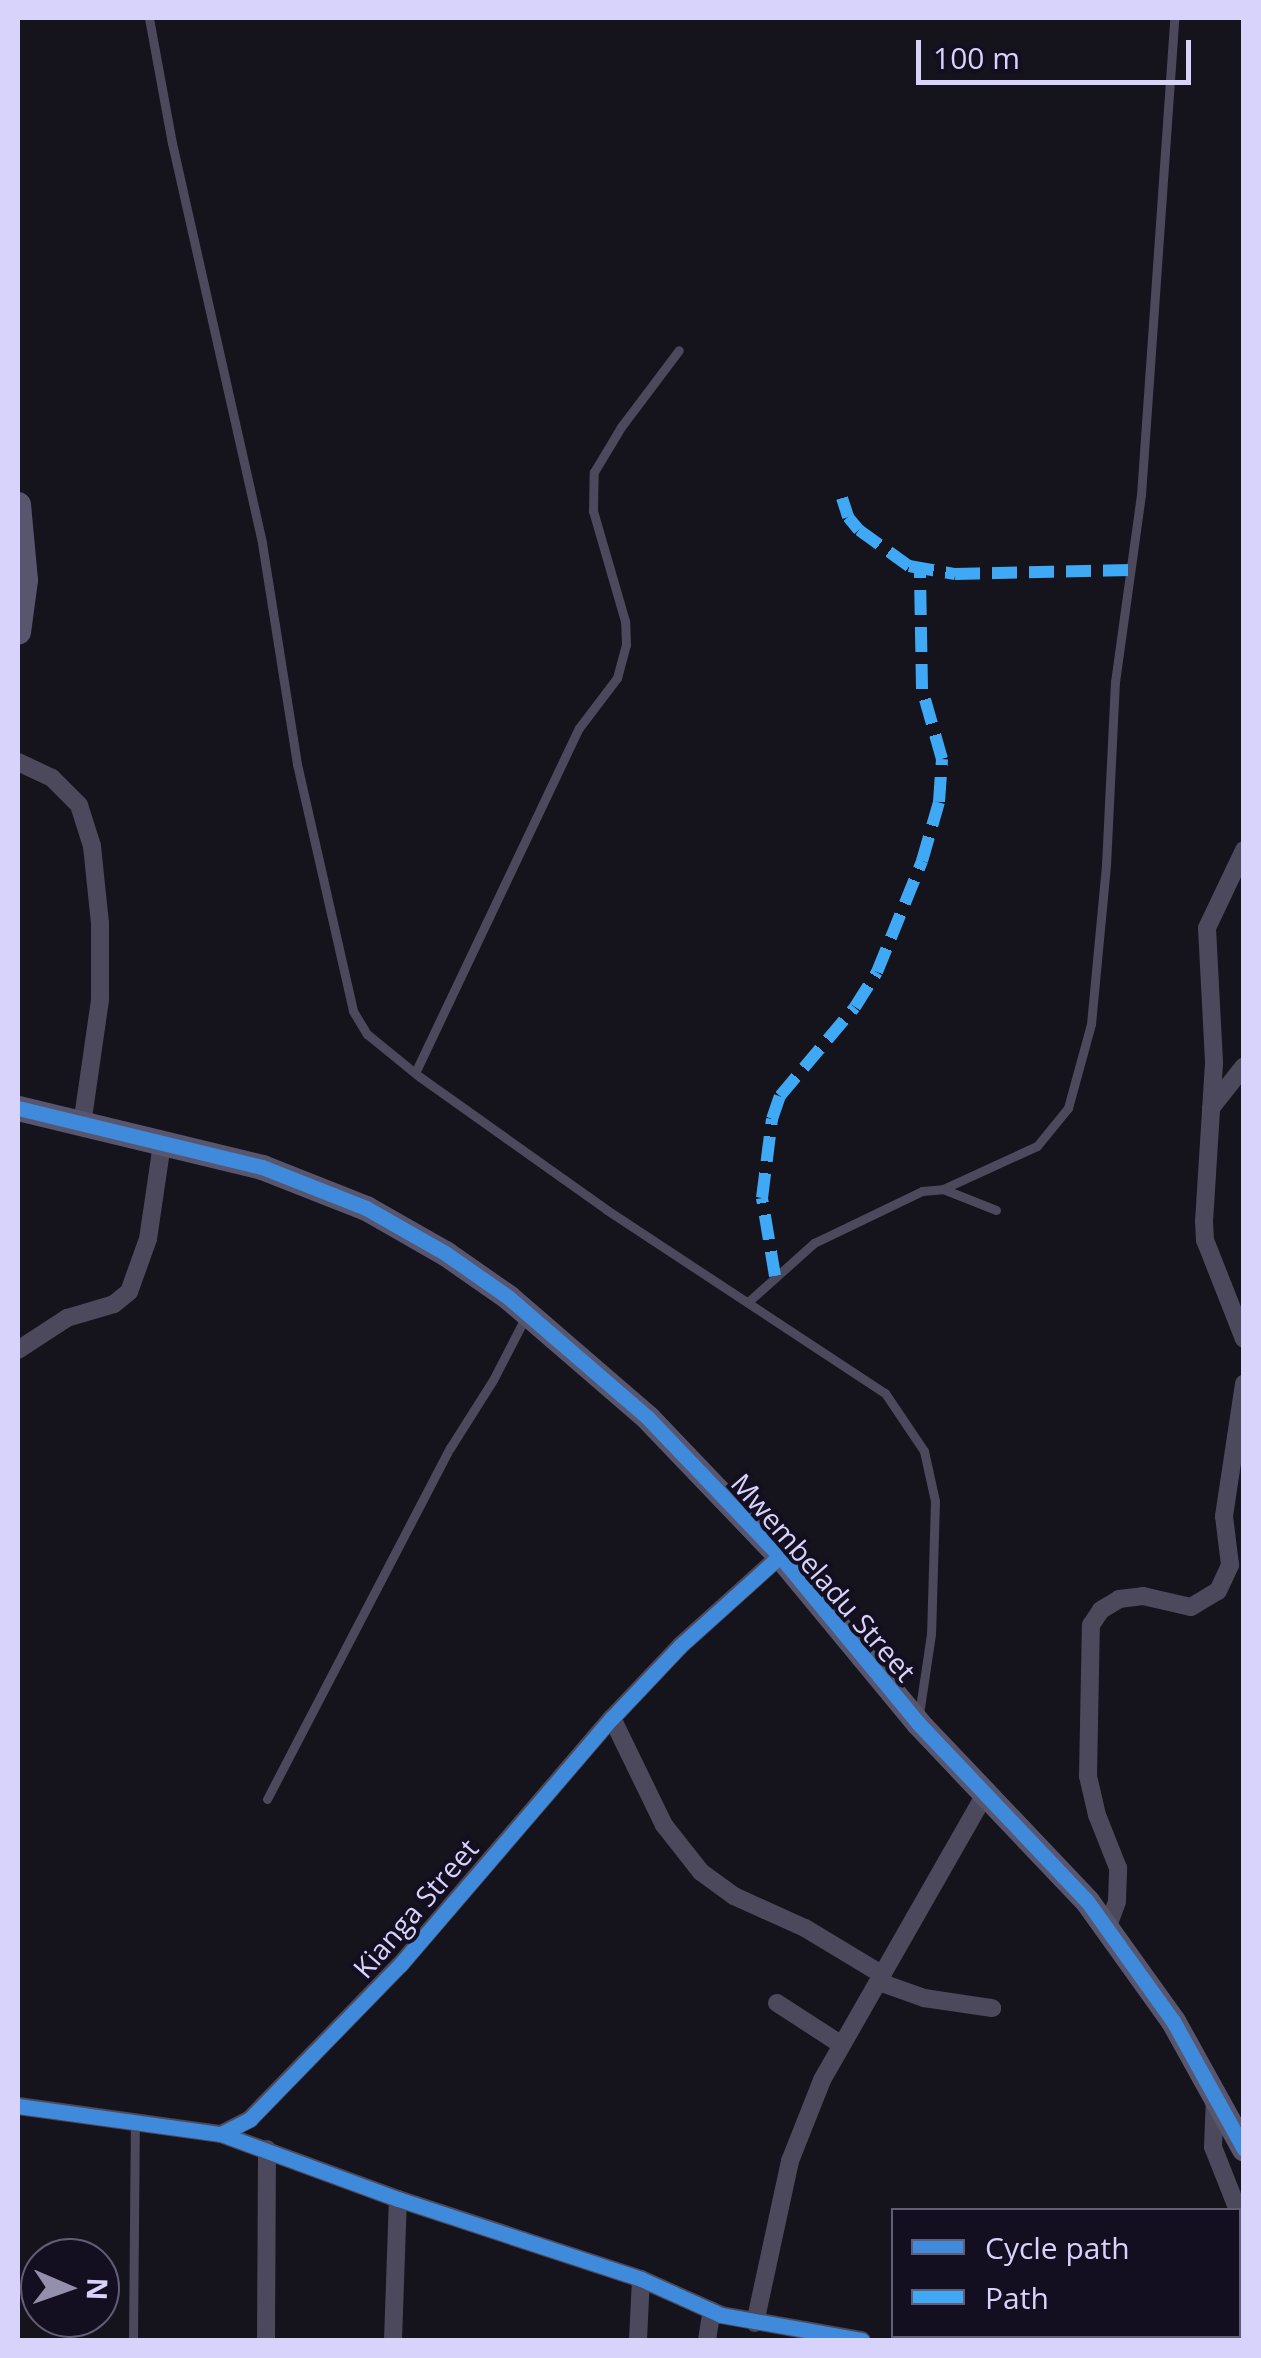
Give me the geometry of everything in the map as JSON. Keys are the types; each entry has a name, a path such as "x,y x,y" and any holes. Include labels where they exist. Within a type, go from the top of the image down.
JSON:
{"street":[{"path":"18,504 25,564 18,632"},
{"path":"18,762 52,778 79,805 92,846 100,923 100,1000 82,1125"},
{"path":"1244,850 1207,928 1211,1108 1205,1240 1244,1339"},
{"path":"1211,1108 1244,1066"},
{"name":"Mwembeladu Street","path":"18,1108 262,1167 366,1208 445,1253 527,1314 648,1418 780,1556 918,1722 1062,1874 1108,1928 1173,2021 1244,2149"},
{"path":"18,1350 67,1318 114,1304 128,1292 148,1238 162,1144"},
{"path":"1108,1928 1117,1901 1118,1868 1097,1814 1088,1776 1091,1625 1100,1610 1119,1599 1144,1596 1191,1607 1201,1604 1234,1577 1224,1516 1244,1384"},
{"name":"Kianga Street","path":"222,2134 250,2120 336,2034 612,1718 680,1646 780,1556"},
{"path":"612,1718 664,1825 701,1872 734,1896 805,1928 881,1979 924,1998 992,2008"},
{"path":"755,2323 790,2161 822,2080 984,1796"},
{"path":"776,2003 842,2045"},
{"path":"1215,2096 1213,2147 1237,2208"},
{"path":"18,2106 222,2134 398,2200 641,2279 712,2310 814,2337 862,2340"},
{"path":"266,2149 266,2340"},
{"path":"392,2340 398,2200"},
{"path":"638,2340 641,2279"},
{"path":"707,2340 712,2310"}],"lane":[{"path":"149,18 172,143 262,542 297,764 353,1011 368,1034 415,1073 607,1210 885,1393 924,1451 935,1501 931,1634 918,1722"},
{"path":"748,1302 814,1244 922,1190 943,1188 1037,1146 1068,1108 1091,1024 1106,865 1115,682 1141,495 1174,18"},
{"path":"415,1073 579,728 617,678 626,645 626,622 593,511 594,472 620,427 679,350"},
{"path":"943,1188 996,1210"},
{"path":"267,1799 441,1465 527,1314"},
{"path":"134,2340 130,2254 135,2124"}],"marked path":[{"path":"842,498 848,517 859,530 909,566 955,574 1131,570"},
{"path":"775,1276 762,1198 772,1119 780,1096 855,1007 877,972 922,861 939,802 942,759 922,689 920,569"}],"cycle path":[{"path":"18,1108 262,1167 366,1208 445,1253 508,1297 648,1418 780,1556 918,1723 1087,1901 1173,2021 1244,2149"},
{"path":"18,2106 221,2134 250,2119 400,1965 612,1718 680,1646 780,1556"},
{"path":"221,2134 398,2199 641,2279 721,2315 862,2340"}]}
